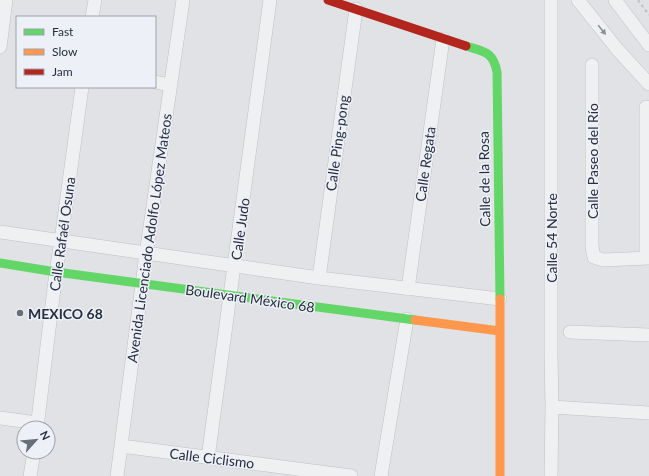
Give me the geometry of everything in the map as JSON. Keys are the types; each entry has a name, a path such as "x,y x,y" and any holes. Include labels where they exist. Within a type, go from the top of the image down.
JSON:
{"street":[{"path":"0,47 6,0"},
{"path":"92,16 95,0"},
{"name":"Avenida Licenciado Adolfo López Mateos","path":"117,476 146,254 183,0"},
{"name":"Calle Judo","path":"208,458 270,0"},
{"name":"Calle de la Rosa","path":"328,0 488,54 495,61 497,72 500,300 500,476"},
{"name":"Calle 54 Norte","path":"551,0 551,476"},
{"path":"578,0 617,49 649,84"},
{"path":"615,0 649,45"},
{"name":"Calle Ping-pong","path":"319,278 356,9"},
{"name":"Calle Regata","path":"408,289 442,39"},
{"name":"Calle Paseo del Río","path":"592,66 592,246 594,256 603,260 648,258"},
{"path":"156,82 170,85"},
{"name":"Calle Rafaél Osuna","path":"38,420 56,272 82,88"},
{"path":"646,107 648,258"},
{"name":"Boulevard México 68","path":"0,232 319,278 500,300"},
{"name":"Boulevard México 68","path":"0,264 500,331"},
{"path":"381,476 407,319"},
{"path":"570,332 649,335"},
{"path":"552,408 649,413"},
{"path":"0,418 16,421"},
{"name":"Calle Ciclismo","path":"121,446 351,476"},
{"path":"30,476 33,460"}],"path":[{"path":"638,0 649,15"}],"traffic: fast":[{"path":"466,46 487,53 493,60 497,72 500,299"},
{"path":"0,263 56,272 415,320"}],"traffic: slow":[{"path":"500,299 500,476"},
{"path":"415,320 500,331"}],"traffic: jam":[{"path":"328,0 466,46"}],"place":[{"name":"MEXICO 68","path":"20,313"}]}
